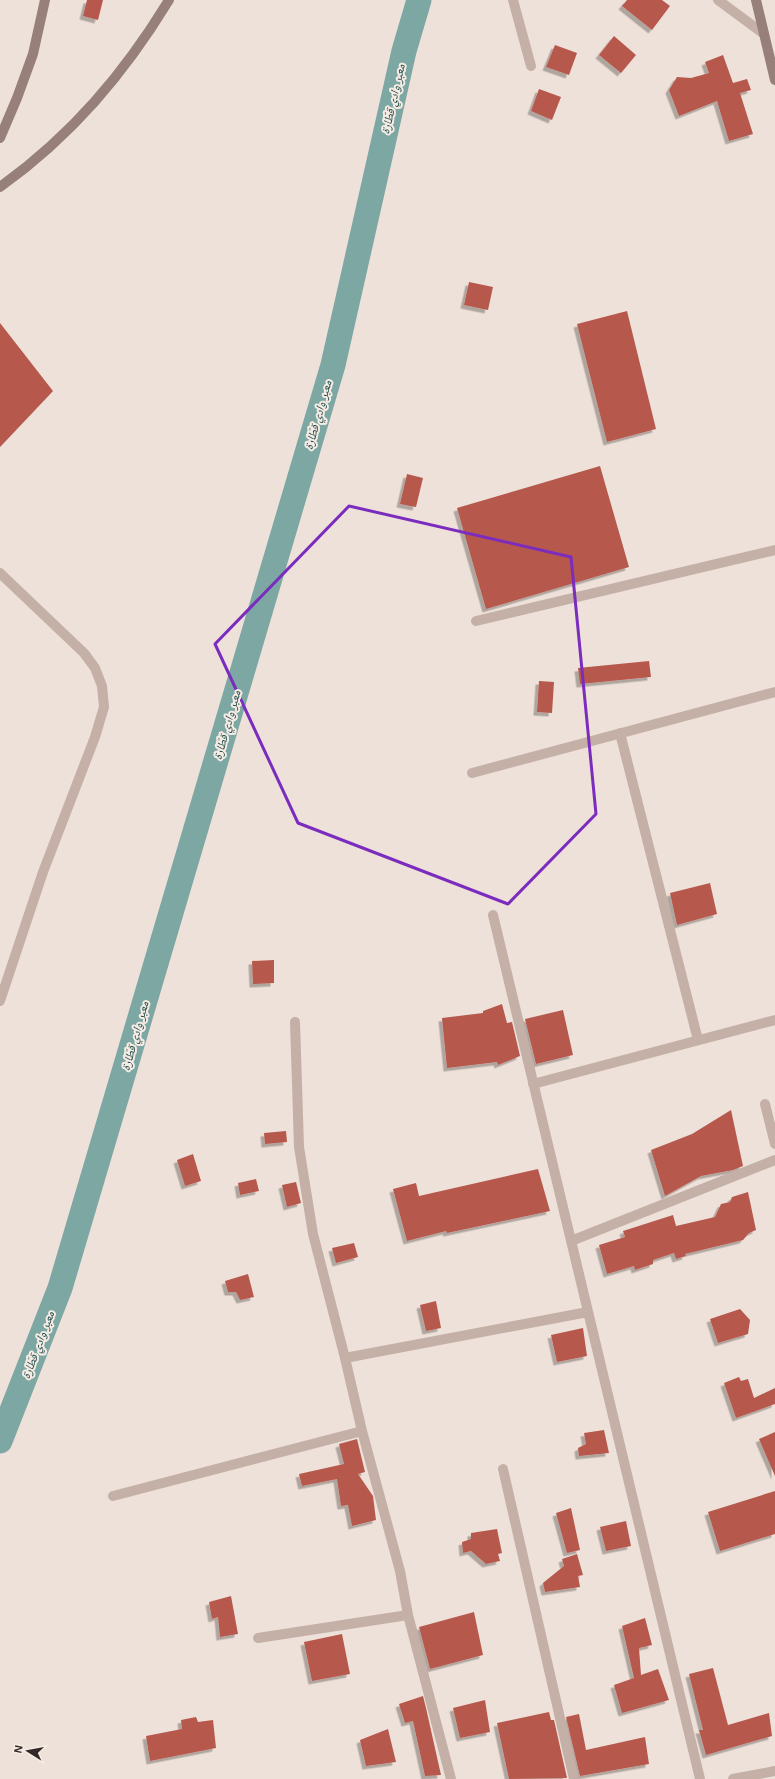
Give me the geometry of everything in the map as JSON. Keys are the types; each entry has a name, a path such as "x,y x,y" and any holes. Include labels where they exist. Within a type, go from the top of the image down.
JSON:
{"street":[{"path":"0,138 33,54 45,0"},
{"path":"0,187 25,169 84,115 110,86 147,37 169,0"},
{"path":"513,0 532,66"},
{"path":"718,0 764,34"},
{"path":"756,0 775,80"},
{"path":"476,621 775,550"},
{"path":"0,573 84,653 95,668 102,686 104,707 95,737 43,872 0,1001"},
{"path":"472,773 775,692"},
{"path":"620,733 698,1040"},
{"path":"493,915 700,1779"},
{"path":"533,1084 775,1020"},
{"path":"295,1022 299,1147 304,1187 313,1234 362,1431 400,1571 408,1615 451,1779"},
{"path":"765,1104 775,1144"},
{"path":"571,1241 775,1160"},
{"path":"345,1358 588,1312"},
{"path":"112,1496 362,1431"},
{"path":"503,1469 574,1779"},
{"path":"258,1638 408,1615"},
{"path":"733,1779 775,1771"}],"highlighted area":[{"path":"349,506 571,557 596,814 508,904 298,823 215,644"}],"building":[{"path":"87,0 103,0 98,20 83,16"},
{"path":"627,0 662,0 670,6 652,30 622,6"},
{"path":"614,36 636,55 621,73 599,55"},
{"path":"555,45 577,53 569,75 546,67"},
{"path":"723,55 733,83 747,79 751,90 740,93 753,134 729,141 717,101 679,116 669,90 677,77 691,78 709,73 705,62"},
{"path":"539,89 561,97 552,120 531,111"},
{"path":"469,282 493,287 488,310 464,305"},
{"path":"627,311 656,429 607,442 577,324"},
{"path":"0,323 53,391 0,447"},
{"path":"600,466 629,567 486,609 457,508"},
{"path":"407,474 423,478 416,507 400,504"},
{"path":"649,661 651,677 580,684 578,668"},
{"path":"539,681 554,682 552,713 537,712"},
{"path":"710,883 717,914 677,925 670,893"},
{"path":"274,960 274,983 253,984 252,961"},
{"path":"502,1004 507,1023 512,1022 520,1056 498,1065 497,1062 447,1068 442,1018 483,1013 483,1011"},
{"path":"563,1010 573,1055 536,1064 525,1019"},
{"path":"731,1110 743,1166 733,1170 701,1176 665,1196 651,1150 692,1134"},
{"path":"286,1131 287,1142 265,1144 264,1133"},
{"path":"193,1154 201,1181 185,1186 177,1160"},
{"path":"538,1169 550,1211 447,1233 446,1231 407,1241 393,1189 416,1183 419,1196"},
{"path":"256,1179 259,1191 240,1195 238,1183"},
{"path":"296,1182 301,1203 287,1207 282,1185"},
{"path":"748,1192 756,1230 749,1233 743,1240 685,1254 686,1256 676,1259 674,1253 653,1260 653,1264 635,1270 634,1266 607,1274 599,1245 625,1237 623,1231 673,1215 676,1226 715,1217 721,1204 730,1202 732,1197"},
{"path":"354,1243 358,1257 336,1263 332,1248"},
{"path":"248,1274 254,1297 240,1300 236,1292 228,1292 225,1281"},
{"path":"436,1301 441,1328 426,1331 420,1305"},
{"path":"740,1309 750,1320 748,1334 718,1343 710,1319"},
{"path":"583,1328 587,1356 557,1362 551,1335"},
{"path":"739,1377 741,1381 748,1379 754,1398 775,1388 775,1404 736,1418 724,1383"},
{"path":"604,1430 609,1453 579,1456 578,1448 586,1444 584,1433"},
{"path":"775,1432 775,1476 759,1439"},
{"path":"357,1439 365,1472 358,1474 373,1496 376,1520 352,1526 348,1505 341,1506 337,1479 302,1486 299,1474 344,1464 339,1444"},
{"path":"775,1491 775,1534 720,1551 708,1512"},
{"path":"571,1508 580,1550 567,1553 556,1513"},
{"path":"626,1521 631,1546 606,1551 600,1527"},
{"path":"497,1529 502,1553 498,1554 500,1561 486,1564 471,1551 463,1553 462,1542 471,1539 471,1533"},
{"path":"577,1554 583,1575 578,1576 580,1587 545,1592 543,1583 564,1566 562,1559"},
{"path":"231,1596 238,1634 220,1637 218,1617 212,1619 209,1602"},
{"path":"474,1612 483,1655 430,1669 419,1627"},
{"path":"645,1618 652,1645 639,1648 641,1675 658,1669 669,1700 622,1713 614,1685 634,1678 622,1626"},
{"path":"342,1634 350,1674 312,1681 304,1642"},
{"path":"713,1668 728,1725 769,1713 772,1736 706,1755 699,1730 703,1730 689,1674"},
{"path":"423,1696 441,1775 425,1776 413,1721 405,1723 399,1704"},
{"path":"485,1700 490,1732 460,1738 453,1708"},
{"path":"549,1712 551,1720 554,1720 567,1778 509,1779 497,1723"},
{"path":"579,1714 586,1750 645,1737 649,1764 580,1776 566,1717"},
{"path":"196,1717 198,1722 213,1720 216,1748 150,1761 146,1736 182,1729 181,1720"},
{"path":"388,1729 396,1762 366,1766 360,1740"}],"waterway":[{"name":"معبر وادي قطّارة","path":"0,1441 60,1288 333,365 404,51 419,0"}]}
